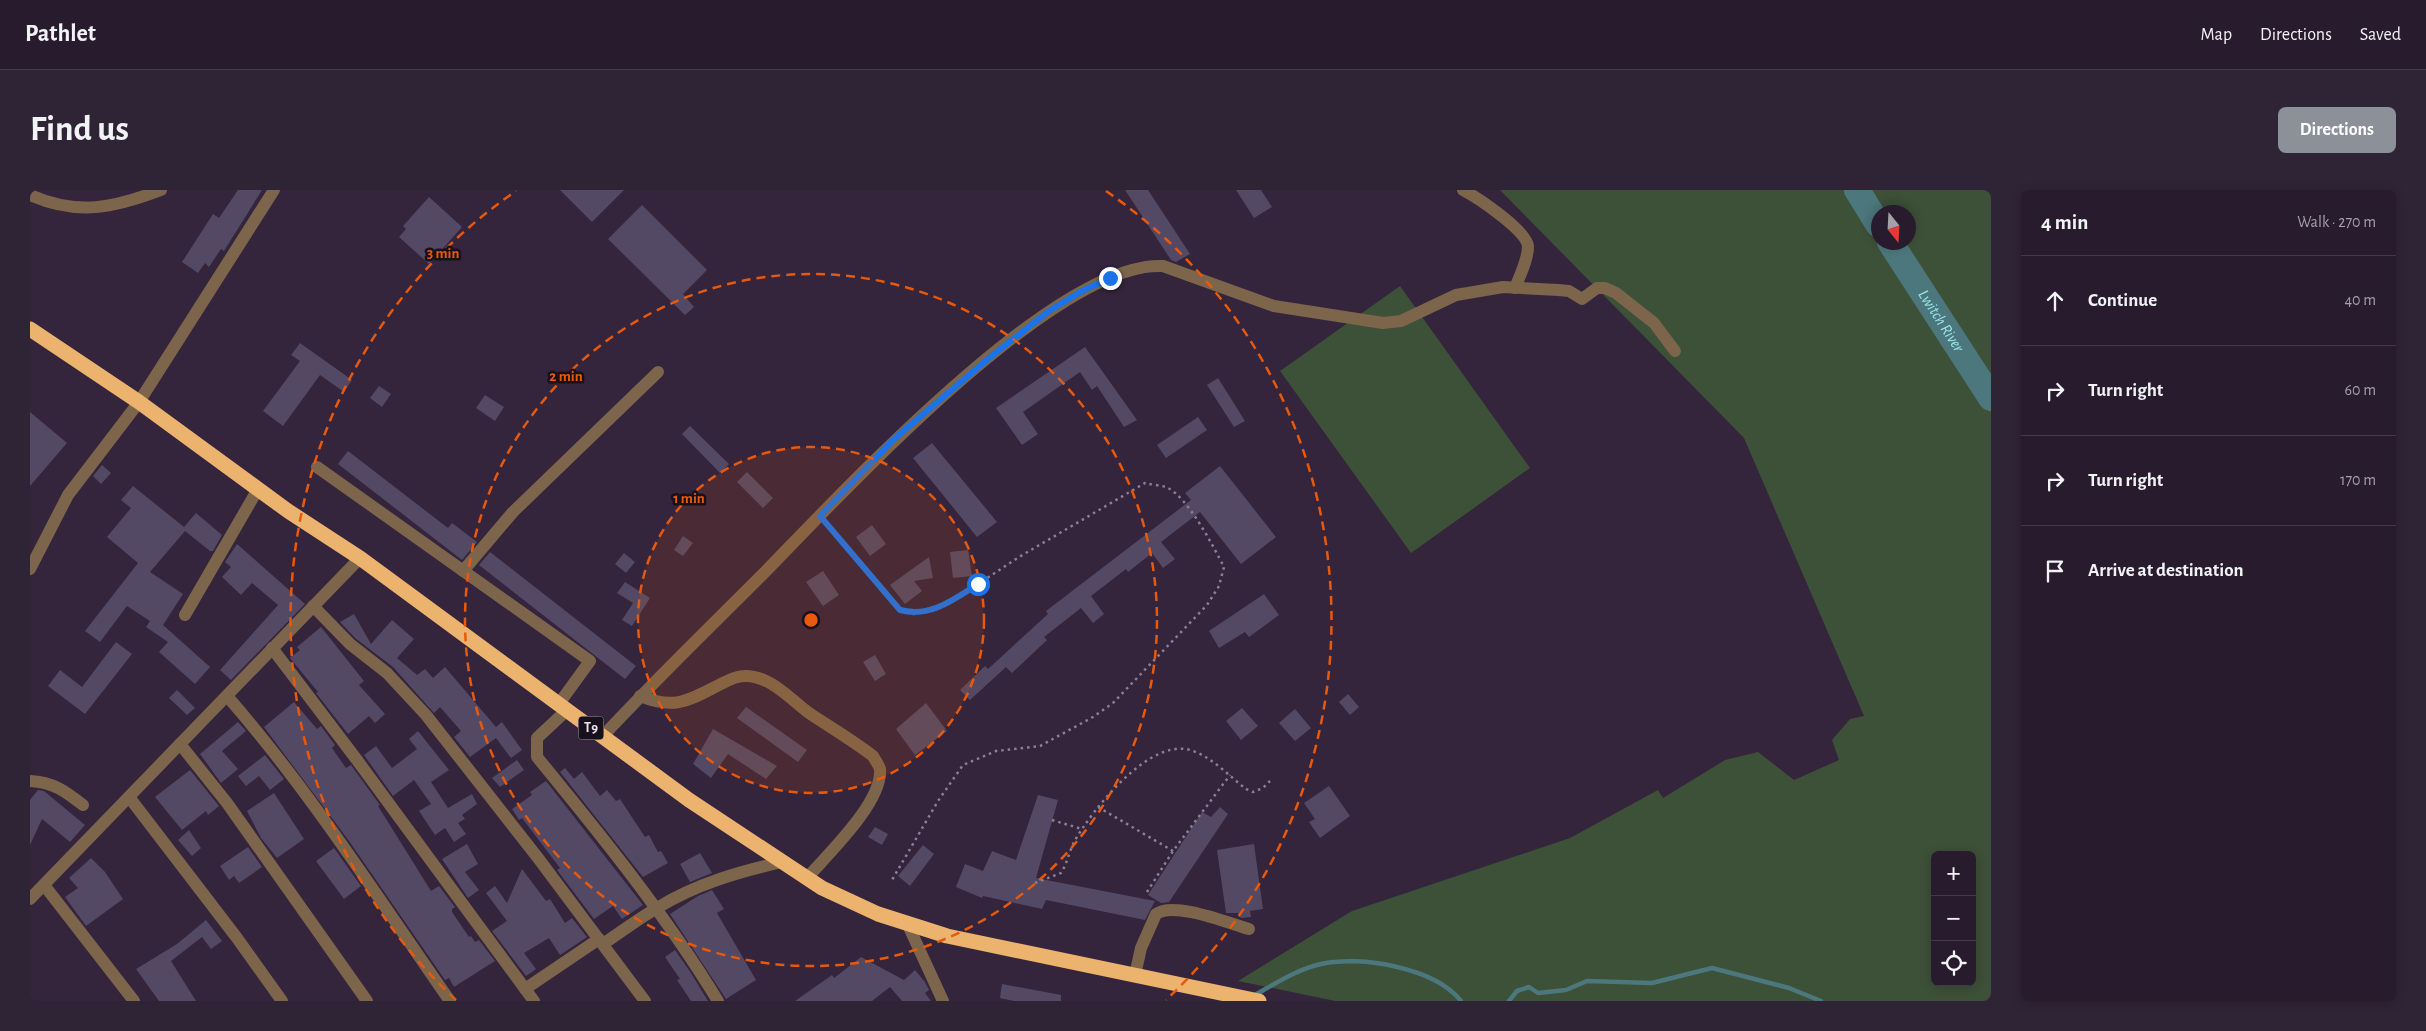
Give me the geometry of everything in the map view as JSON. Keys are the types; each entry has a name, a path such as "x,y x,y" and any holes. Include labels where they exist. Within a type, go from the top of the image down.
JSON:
{"highway":[{"name":"T9","path":"30,329 139,402 258,489 360,558 689,800 807,878 850,902 908,925 947,936 1258,1001"}],"street":[{"path":"30,195 49,203 86,209 127,203 161,190"},
{"path":"30,569 68,495 139,402 274,190"},
{"path":"1463,190 1520,232 1528,244 1527,256 1515,288"},
{"path":"603,736 640,696 820,516 893,440 1019,334 1082,291 1133,269 1149,265 1163,266 1274,306 1383,323 1401,321 1456,295 1503,287 1568,291 1582,298 1594,290 1605,288 1616,293 1654,323 1675,351"},
{"path":"463,570 513,512 658,372"},
{"path":"317,467 590,661 562,708 537,738 537,757 603,837 656,908 718,1001"},
{"path":"185,615 258,489"},
{"path":"30,899 360,558"},
{"path":"313,606 350,644 387,674 426,715 645,1001"},
{"path":"272,648 357,760 534,1001"},
{"path":"640,696 656,703 670,705 689,699 731,679 743,676 758,678 779,688 873,756 880,768 877,787 865,809 807,878"},
{"path":"227,696 248,720 326,823 450,1001"},
{"path":"180,744 227,802 367,1001"},
{"path":"30,781 45,782 64,789 83,805"},
{"path":"129,797 237,938 282,1001"},
{"path":"525,989 681,894 724,877 782,862"},
{"path":"44,885 134,1001"},
{"path":"1135,975 1141,948 1156,914 1161,910 1171,909 1187,912 1249,929"},
{"path":"908,925 943,1001"}],"path":[{"path":"820,516 900,610 914,614 933,610 954,600 1019,557 1145,483 1168,488 1185,504 1207,534 1224,567 1219,586 1207,605 1113,703 1040,746 996,751 963,765 938,800 892,880"},
{"path":"1035,884 1061,874 1073,844 1098,807 1147,759 1173,748 1190,750 1206,757 1246,789 1253,792 1263,788 1270,781"},
{"path":"1147,892 1173,851 1230,775"},
{"path":"1098,807 1173,851"},
{"path":"1052,820 1082,829"}],"green space":[{"path":"1500,190 1991,190 1991,1001 1335,1001 1238,981 1352,911 1570,838 1658,790 1663,798 1725,760 1758,752 1794,780 1839,760 1832,740 1850,719 1864,716 1744,438"},
{"path":"1400,286 1530,468 1411,553 1280,371"}],"building":[{"path":"238,190 262,190 224,251 221,249 209,267 205,263 198,273 182,262 213,214 219,218"},
{"path":"560,190 624,190 592,222"},
{"path":"1125,190 1148,190 1190,254 1176,262 1171,260"},
{"path":"1236,190 1261,190 1272,207 1254,218"},
{"path":"429,197 462,227 429,264 399,237 406,229 403,226"},
{"path":"642,205 707,270 683,294 694,307 685,315 608,239"},
{"path":"300,343 352,380 344,392 320,375 283,426 263,411 300,361 291,355"},
{"path":"1085,347 1137,420 1124,427 1097,386 1092,390 1080,372 1023,412 1038,434 1022,445 996,408"},
{"path":"1218,378 1245,421 1234,427 1207,385"},
{"path":"379,386 391,394 382,407 370,398"},
{"path":"485,395 504,407 495,421 476,408"},
{"path":"30,412 67,443 30,486"},
{"path":"1198,417 1207,430 1166,458 1157,445"},
{"path":"690,426 729,464 720,473 682,434"},
{"path":"932,443 997,522 977,537 913,458"},
{"path":"348,451 448,528 452,523 477,542 462,560 338,464"},
{"path":"102,465 111,473 101,484 93,476"},
{"path":"1220,466 1276,537 1241,564 1200,512 1161,542 1175,559 1163,568 1152,553 1128,572 1126,569 1091,596 1104,614 1093,623 1081,608 1044,637 1047,640 1012,673 1006,667 970,700 960,690 985,666 988,669 1048,614 1046,611 1191,500 1185,493"},
{"path":"747,472 773,498 763,508 737,482"},
{"path":"133,486 184,527 196,513 222,535 213,551 210,551 185,531 150,572 183,594 163,625 210,667 195,684 159,652 168,642 146,627 150,621 127,606 100,642 85,631 138,563 107,537 131,508 121,500"},
{"path":"872,525 886,544 870,556 856,537"},
{"path":"683,536 693,543 683,556 674,550"},
{"path":"237,544 305,604 231,680 220,670 278,605 252,583 241,595 222,577 231,567 225,562"},
{"path":"968,550 972,576 953,578 950,552"},
{"path":"490,552 636,666 625,679 479,565"},
{"path":"624,553 635,562 626,573 615,564"},
{"path":"929,557 933,578 914,581 922,591 905,604 890,585"},
{"path":"823,571 839,595 823,606 806,582"},
{"path":"625,582 650,598 632,626 622,620 633,603 617,593"},
{"path":"1264,594 1279,615 1249,637 1245,632 1219,648 1209,631"},
{"path":"354,614 371,644 392,620 414,639 397,658 417,675 425,669 433,678 445,667 496,727 502,722 522,750 511,758 496,738 470,757 454,737 461,731 440,707 434,713 393,667 355,638 340,622"},
{"path":"321,627 364,681 359,685 385,714 375,723 369,716 348,734 316,693 318,692 290,658 300,650 297,647"},
{"path":"116,642 132,654 85,714 48,686 60,670 82,687"},
{"path":"875,655 886,674 875,681 863,662"},
{"path":"177,690 195,708 187,715 169,698"},
{"path":"1348,694 1359,707 1350,715 1339,702"},
{"path":"294,702 317,729 321,726 335,745 332,748 346,768 351,765 380,805 378,806 431,891 439,886 455,907 452,909 452,912 469,937 471,936 475,942 479,940 495,961 454,987 449,978 445,980 349,841 264,727"},
{"path":"926,703 947,731 915,755 896,729"},
{"path":"746,707 807,750 798,762 737,718"},
{"path":"1242,708 1258,726 1241,740 1226,721"},
{"path":"1295,709 1311,728 1295,741 1279,723"},
{"path":"238,722 246,731 222,751 238,769 221,783 200,754"},
{"path":"713,729 777,766 766,779 728,754 711,778 693,764"},
{"path":"418,731 449,770 431,782 448,808 472,794 477,804 462,815 465,819 458,823 466,834 454,842 445,828 435,835 419,811 431,804 414,780 393,796 364,755 376,746 392,768 417,749 409,739"},
{"path":"265,755 284,779 270,790 259,776 246,786 238,776"},
{"path":"517,760 524,770 500,787 492,778"},
{"path":"565,768 574,779 582,772 600,796 607,790 616,801 620,799 645,837 649,835 658,852 661,851 668,863 643,877 560,772"},
{"path":"190,770 219,806 208,815 206,811 182,830 155,797"},
{"path":"546,781 643,905 622,919 613,906 594,919 557,870 560,868 522,818 519,820 512,809 532,795 530,792"},
{"path":"1329,786 1350,816 1320,838 1309,822 1315,819 1304,803"},
{"path":"38,790 44,791 85,825 70,842 42,819 30,845 30,800"},
{"path":"274,793 304,839 277,858 261,838 247,811"},
{"path":"1038,795 1058,800 1036,878 1155,901 1145,920 1046,900 1042,909 983,896 982,898 956,887 965,864 983,871 992,851 1016,860"},
{"path":"1220,807 1228,814 1169,902 1161,903 1148,895 1202,812 1211,817"},
{"path":"875,827 888,834 882,845 868,837"},
{"path":"189,830 201,848 192,856 178,840"},
{"path":"467,844 478,864 465,872 479,890 468,898 442,859"},
{"path":"1254,844 1263,909 1250,911 1251,917 1242,918 1239,917 1238,913 1226,913 1217,850"},
{"path":"923,845 934,854 910,886 898,876"},
{"path":"248,847 262,867 239,883 234,876 229,880 220,866"},
{"path":"334,848 361,886 344,899 316,861"},
{"path":"700,853 712,873 690,882 680,864"},
{"path":"91,858 105,872 123,899 86,926 65,897 78,888 69,878"},
{"path":"522,869 546,901 550,899 565,923 572,918 587,937 560,955 549,938 524,953 536,969 526,976 492,931 507,921 486,893 495,886 507,903"},
{"path":"712,890 724,909 717,913 756,980 726,999 670,914 698,896"},
{"path":"206,920 222,941 211,949 202,937 171,961 196,1001 159,1001 136,969 177,944"},
{"path":"675,950 708,1001 691,1001 677,980 680,979 665,957"},
{"path":"861,957 904,980 915,970 925,982 929,990 925,993 931,1001 902,1001 890,987 872,1001 795,1001 832,975 834,978"},
{"path":"1002,984 1061,995 1061,1001 1014,1001 1000,998"}],"waterway":[{"name":"Lwitch River","path":"1857,190 1871,213"},
{"name":"Lwitch River","path":"1895,250 1991,398"},
{"path":"1255,995 1287,977 1312,966 1356,961 1376,963 1416,972 1434,980 1461,1001"},
{"path":"1509,1001 1517,991 1529,987 1538,993 1566,990 1587,981 1652,983 1712,968 1789,988 1821,1001"}],"route":[{"path":"978,584 954,600 933,610 914,614 900,610 820,516 893,440 989,358 1049,311 1082,291 1110,278"}]}
